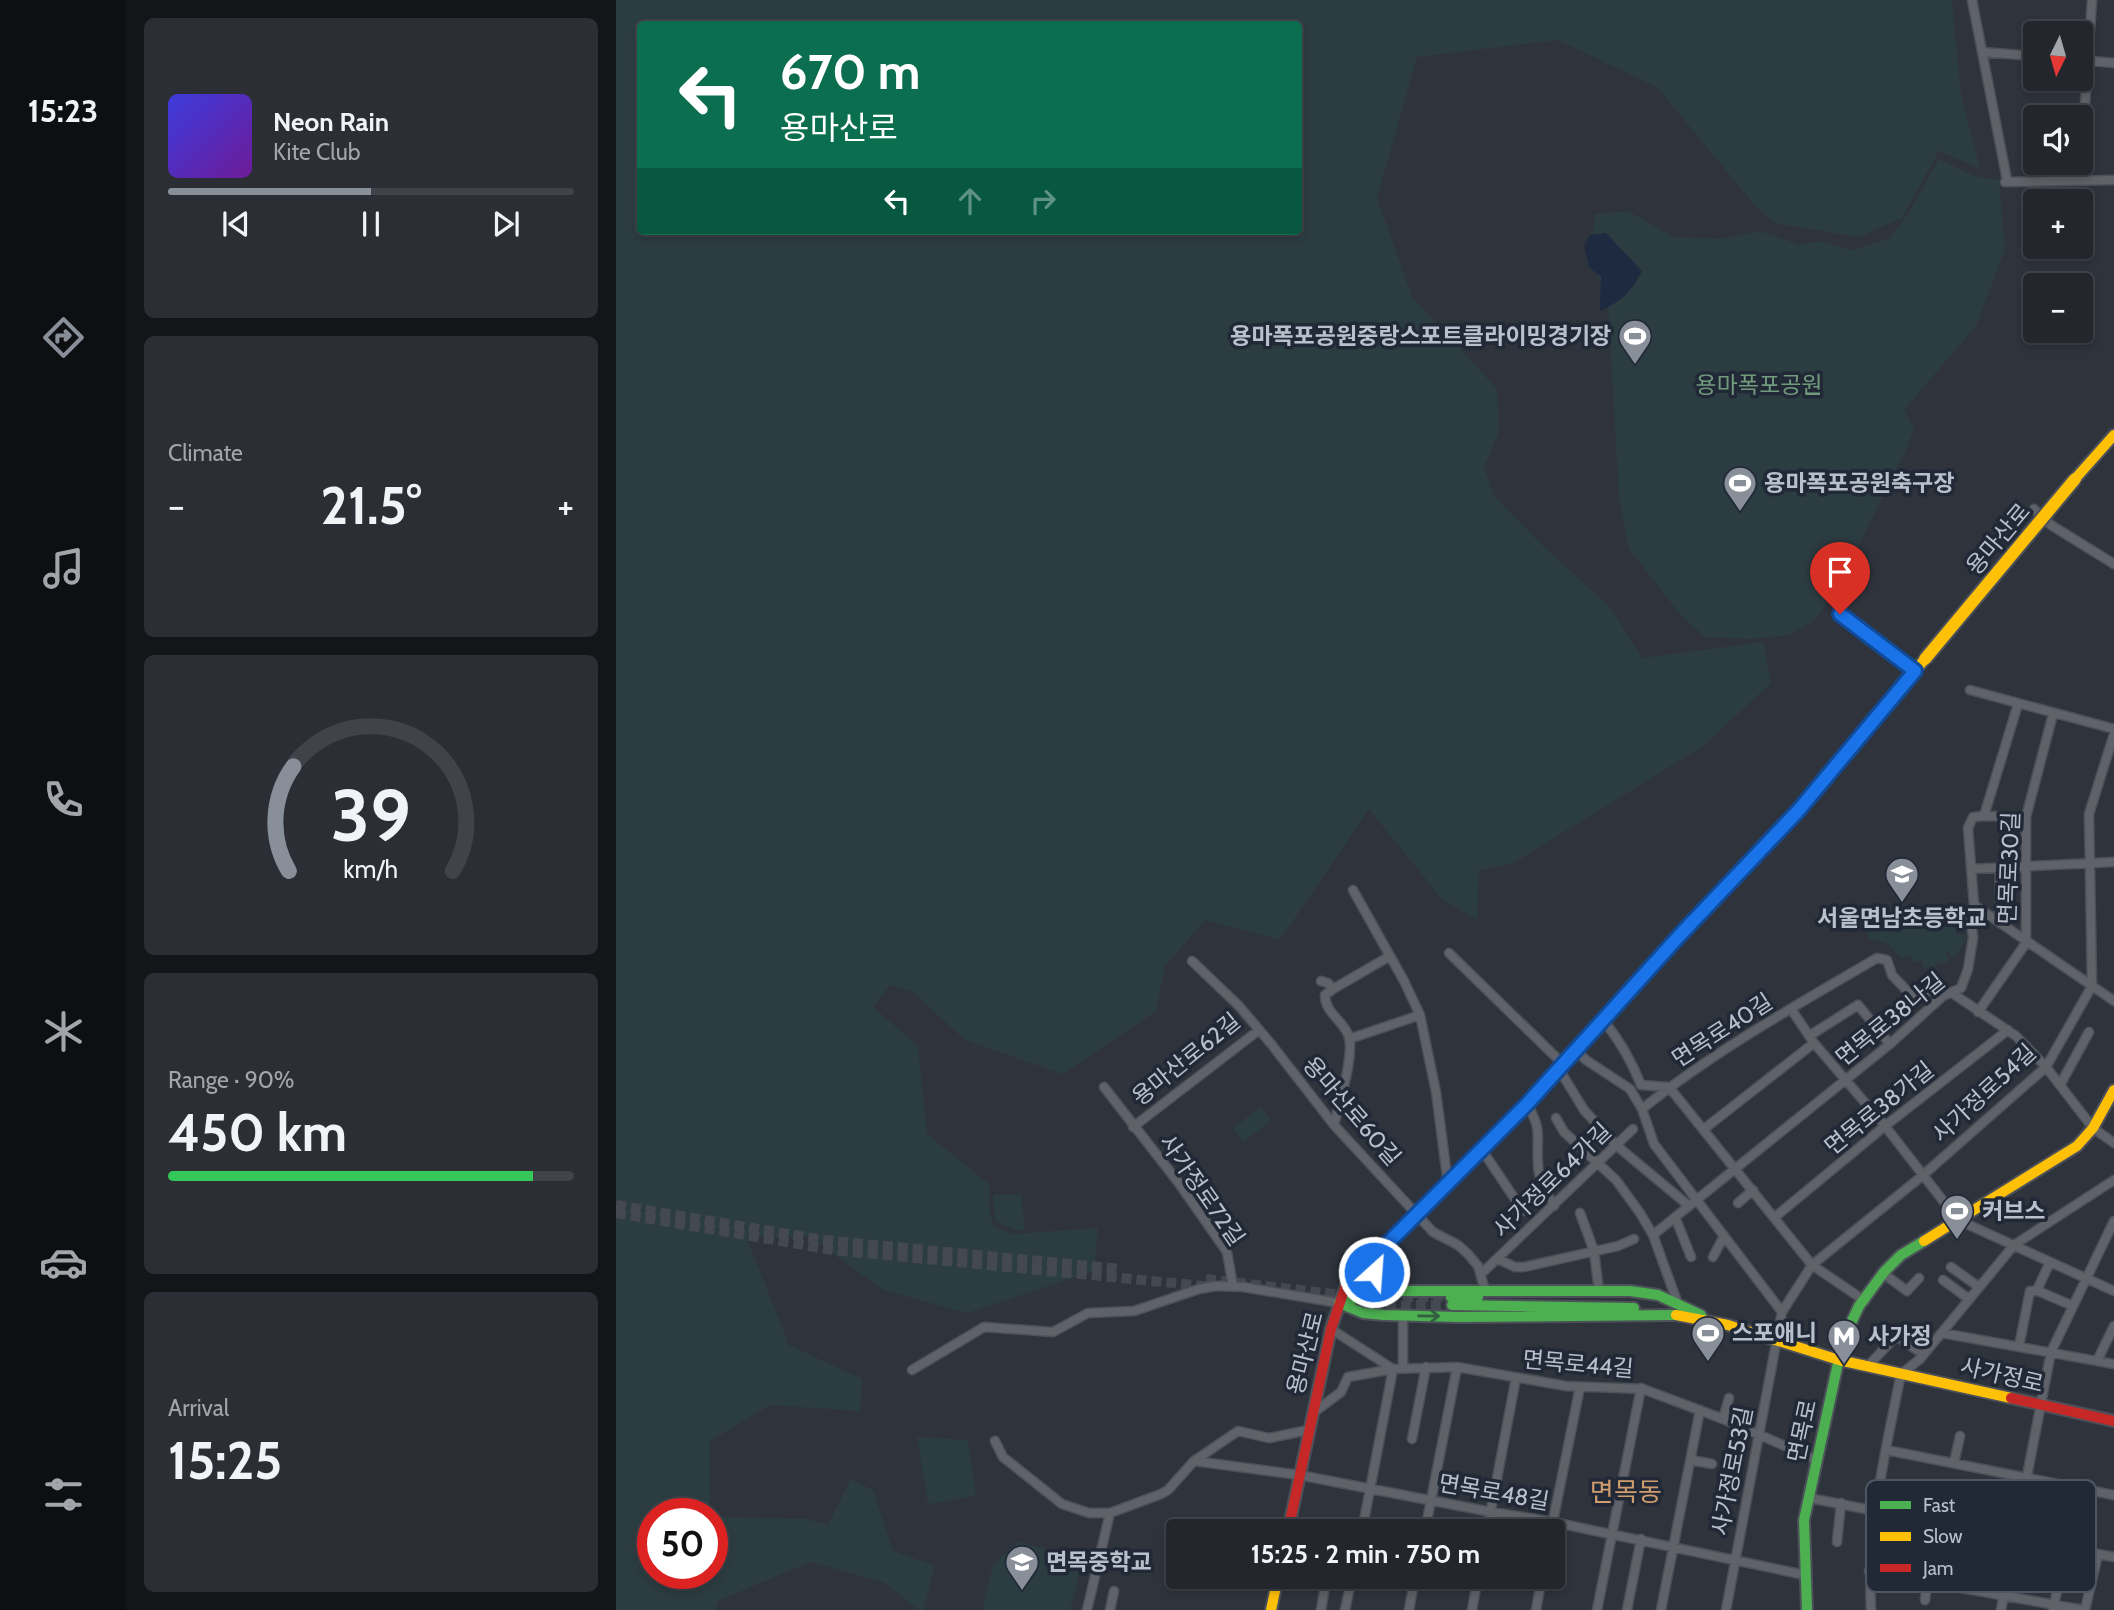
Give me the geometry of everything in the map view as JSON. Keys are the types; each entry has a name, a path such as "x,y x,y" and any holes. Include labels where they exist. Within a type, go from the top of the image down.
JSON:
{"main road":[{"name":"용마산로","path":"1290,1519 1331,1329 1348,1283 1527,1104 1680,935 1798,811 2114,435"},
{"name":"면목로","path":"1807,1610 1803,1536 1847,1327 1884,1274 1905,1251 2077,1146 2093,1128 2114,1090"},
{"path":"1377,1254 1375,1274 1390,1291"},
{"path":"1384,1315 1377,1310 1376,1303 1390,1291"},
{"path":"1339,1303 1390,1291 1599,1291 1644,1292 1658,1295 1677,1307"},
{"path":"1600,1296 1677,1307 1642,1309 1451,1301 1600,1296"},
{"path":"1339,1303 1363,1313 1403,1316 1553,1317 1677,1307"},
{"name":"사가정로","path":"1677,1307 1839,1360 2114,1421"},
{"path":"1271,1610 1275,1589"}],"street":[{"path":"1972,0 2005,182 2114,180"},
{"path":"2090,21 2092,0"},
{"path":"1982,52 2023,55"},
{"path":"2093,61 2114,63"},
{"path":"2080,180 2084,91"},
{"path":"2034,509 2051,526 2114,564"},
{"path":"1840,614 1915,671"},
{"path":"1970,690 2114,732 2089,814 2092,986"},
{"name":"면목로38나길","path":"1653,1235 1891,1045 1943,996 1961,988 1968,969 1973,937 1971,918 1974,905 1968,828 1973,817 1984,816 2018,704"},
{"name":"면목로30길","path":"1979,1012 2026,943 2026,817 2053,714"},
{"path":"1984,816 2026,817"},
{"path":"1971,869 2114,862"},
{"path":"1998,922 2000,868"},
{"path":"1353,890 1420,1015 1436,1092 1448,1184"},
{"path":"1974,905 2114,1001"},
{"path":"1448,953 1562,1067 1584,1110 1616,1144 1693,1203 1724,1236 1782,1312"},
{"path":"1334,1125 1346,1078 1349,1039 1326,1005 1325,995 1390,956"},
{"path":"1791,1009 1877,958 1887,960 1892,975 1910,994 1938,990 1952,993 2016,1035 2046,1067 2093,1128 2114,1143"},
{"name":"용마산로62길","path":"1133,1127 1259,1030 1230,997 1192,961"},
{"path":"1321,981 1328,983 1333,989"},
{"name":"사가정로54길","path":"1775,1340 1782,1312 1812,1265 1922,1176 2046,1067 2092,986"},
{"path":"1704,1129 1858,1005 1891,1045"},
{"name":"면목로40길","path":"1642,1109 1669,1087 1791,1009 1812,1040 1847,1079 1958,1220"},
{"path":"1349,1039 1420,1015"},
{"path":"1604,1021 1634,1065 1641,1085 1669,1087 1812,1265 1864,1301"},
{"name":"용마산로60길","path":"1259,1030 1334,1125 1433,1232 1458,1245 1468,1254 1481,1274"},
{"name":"면목로38가길","path":"1775,1217 1885,1126 2008,1030"},
{"path":"2060,1085 2089,1032"},
{"path":"1577,1051 1630,1089 1642,1109 1654,1144 1693,1203"},
{"name":"사가정로72길","path":"1104,1087 1178,1182 1227,1252 1233,1286"},
{"path":"1527,1104 1539,1130 1537,1163 1540,1180 1554,1206"},
{"path":"1556,1118 1564,1132 1616,1180 1640,1213 1653,1235 1677,1307"},
{"name":"사가정로64가길","path":"1481,1274 1633,1129"},
{"path":"1482,1150 1523,1211"},
{"path":"1881,1480 1901,1374 1942,1333 2014,1245 2114,1180"},
{"path":"1738,1203 1753,1190"},
{"path":"1580,1213 1594,1251 1599,1291"},
{"path":"1675,1217 1691,1257"},
{"path":"1958,1220 2114,1291"},
{"path":"2025,1480 2051,1352 2114,1221"},
{"path":"1713,1257 1724,1236"},
{"name":"사가정로64가길","path":"1498,1259 1519,1268 1618,1246 1634,1239"},
{"path":"2037,1290 2050,1262"},
{"path":"1951,1267 1979,1287"},
{"path":"1481,1274 1485,1290"},
{"path":"1884,1274 1907,1291 1919,1278"},
{"path":"1943,1280 1969,1299"},
{"path":"912,1370 984,1327 1054,1332 1090,1313 1134,1311 1216,1286 1233,1286 1339,1303"},
{"path":"2019,1346 2029,1292 2037,1290 2073,1306"},
{"path":"1403,1316 1403,1367"},
{"path":"2097,1361 2114,1326"},
{"path":"1331,1329 1393,1369 1364,1519"},
{"path":"1942,1333 2114,1364"},
{"path":"1868,1366 1896,1336 1923,1354"},
{"name":"사가정로53길","path":"1726,1610 1760,1435 1775,1340"},
{"path":"1412,1439 1426,1367"},
{"path":"1427,1519 1457,1367"},
{"name":"면목로44길","path":"1393,1369 1457,1367 1580,1387 1641,1388 1723,1419 1817,1460"},
{"name":"용마산로","path":"1312,1414 1342,1391 1348,1377 1393,1369"},
{"path":"1490,1519 1516,1378"},
{"path":"1554,1519 1580,1387"},
{"path":"1597,1610 1641,1388"},
{"path":"1723,1419 1730,1398"},
{"path":"1661,1610 1700,1410"},
{"name":"용마산로","path":"1110,1513 1168,1490 1194,1461 1238,1431 1269,1438 1308,1430"},
{"path":"1954,1463 1960,1436"},
{"path":"995,1441 1003,1457 1062,1504 1089,1513 1110,1513 1087,1610"},
{"path":"1886,1450 2041,1480"},
{"path":"1691,1460 1712,1464"},
{"name":"면목로48길","path":"1194,1461 1299,1475 1519,1519"},
{"path":"2096,1491 2114,1495"},
{"path":"1809,1498 1866,1508"},
{"path":"1837,1542 1841,1503"},
{"name":"면목로48길","path":"1565,1528 1612,1533 1805,1575"},
{"path":"1627,1610 1642,1539"},
{"path":"2096,1562 2098,1554 2114,1557"},
{"path":"1321,1610 1324,1589"},
{"path":"1345,1610 1349,1589"},
{"path":"1409,1610 1413,1589"},
{"path":"1472,1610 1476,1589"},
{"path":"1536,1610 1540,1589"},
{"path":"1110,1610 1114,1591"},
{"path":"1870,1592 1871,1610"},
{"path":"1925,1600 1926,1592"},
{"path":"1976,1592 2054,1608 2084,1610 2088,1592"},
{"path":"2001,1610 2004,1592"}],"green space":[{"path":"616,0 1952,0 1961,95 1980,168 1939,151 1902,218 1859,237 1775,223 1757,208 1657,87 1558,40 1417,57 1377,198 1412,297 1497,389 1499,431 1484,467 1494,496 1544,547 1610,607 1642,658 1763,642 1771,683 1703,746 1512,864 1479,870 1477,920 1442,899 1369,809 1280,940 1205,920 1165,966 1156,1011 1063,1074 965,1040 913,992 890,985 873,1007 918,1046 927,1134 990,1185 989,1206 993,1226 1013,1234 1098,1228 1094,1271 967,1313 883,1290 810,1237 746,1236 789,1345 862,1379 860,1411 770,1405 710,1441 710,1498 637,1498 637,1589 728,1589 728,1517 806,1519 828,1525 851,1479 873,1490 893,1551 935,1566 923,1610 919,1610 885,1583 811,1562 719,1600 715,1610 616,1610"},
{"name":"용마폭포공원","path":"1939,159 1974,176 1999,180 2005,249 1976,326 1904,410 1914,428 1905,452 1835,592 1815,620 1789,635 1752,639 1705,637 1680,614 1629,549 1619,498 1608,302 1591,258 1595,214 1628,211 1673,237 1719,239 1760,231 1800,245 1819,241 1852,250 1890,238 1910,211"},
{"path":"1944,912 1954,913 1956,933 1965,935 1966,939 1955,957 1950,958 1949,952 1946,953 1949,961 1924,968 1922,960 1913,962 1910,955 1901,958 1888,944 1868,938 1867,931"},
{"path":"1261,1107 1271,1121 1243,1142 1233,1128"},
{"path":"1021,1194 1025,1229 1019,1231 995,1221 993,1195"},
{"path":"917,1437 968,1440 976,1496 928,1504"},
{"path":"1018,1542 1083,1559 1070,1610 982,1610 993,1565"}],"water":[{"path":"1606,233 1642,271 1625,296 1600,311 1601,277 1589,267 1584,245 1590,235"}],"tunnel":[{"path":"616,1205 823,1240 1121,1269"},
{"path":"616,1213 833,1250 1214,1287"},
{"path":"1206,1279 1350,1296"},
{"path":"1373,1297 1451,1297"},
{"path":"1341,1302 1365,1305 1452,1305"}],"traffic: fast":[{"path":"1503,1127 1564,1065 1680,935 1797,812"},
{"path":"1807,1610 1804,1520 1843,1340 1859,1306 1884,1272 1901,1255 1924,1241"},
{"path":"1377,1254 1377,1275 1393,1290"},
{"path":"1339,1303 1379,1292 1396,1291 1630,1291 1658,1295 1701,1315"},
{"path":"1451,1297 1478,1297"},
{"path":"1339,1303 1363,1313 1384,1315 1676,1315"},
{"path":"1452,1305 1634,1308"}],"traffic: slow":[{"path":"2075,479 2114,435"},
{"path":"1925,659 2075,479"},
{"path":"1797,812 1925,659"},
{"path":"1924,1241 2077,1146 2093,1128 2114,1090"},
{"path":"1676,1315 1728,1325 1839,1360 2011,1398"},
{"path":"1271,1610 1275,1589"}],"traffic: jam":[{"path":"1291,1519 1331,1329 1346,1285 1503,1127"},
{"path":"2011,1398 2114,1421"}],"place":[{"name":"용마폭포공원중랑스포트클라이밍경기장","path":"1635,366"},
{"name":"용마폭포공원축구장","path":"1740,513"},
{"name":"서울면남초등학교","path":"1902,904"},
{"name":"커브스","path":"1957,1241"},
{"name":"스포애니","path":"1708,1363"},
{"name":"사가정","path":"1844,1366"},
{"name":"면목중학교","path":"1022,1592"}],"district":[{"name":"면목동","path":"1626,1492"}],"route":[{"path":"1374,1272 1377,1254 1461,1172 1577,1051 1680,935 1798,811 1915,671 1840,614"}]}
